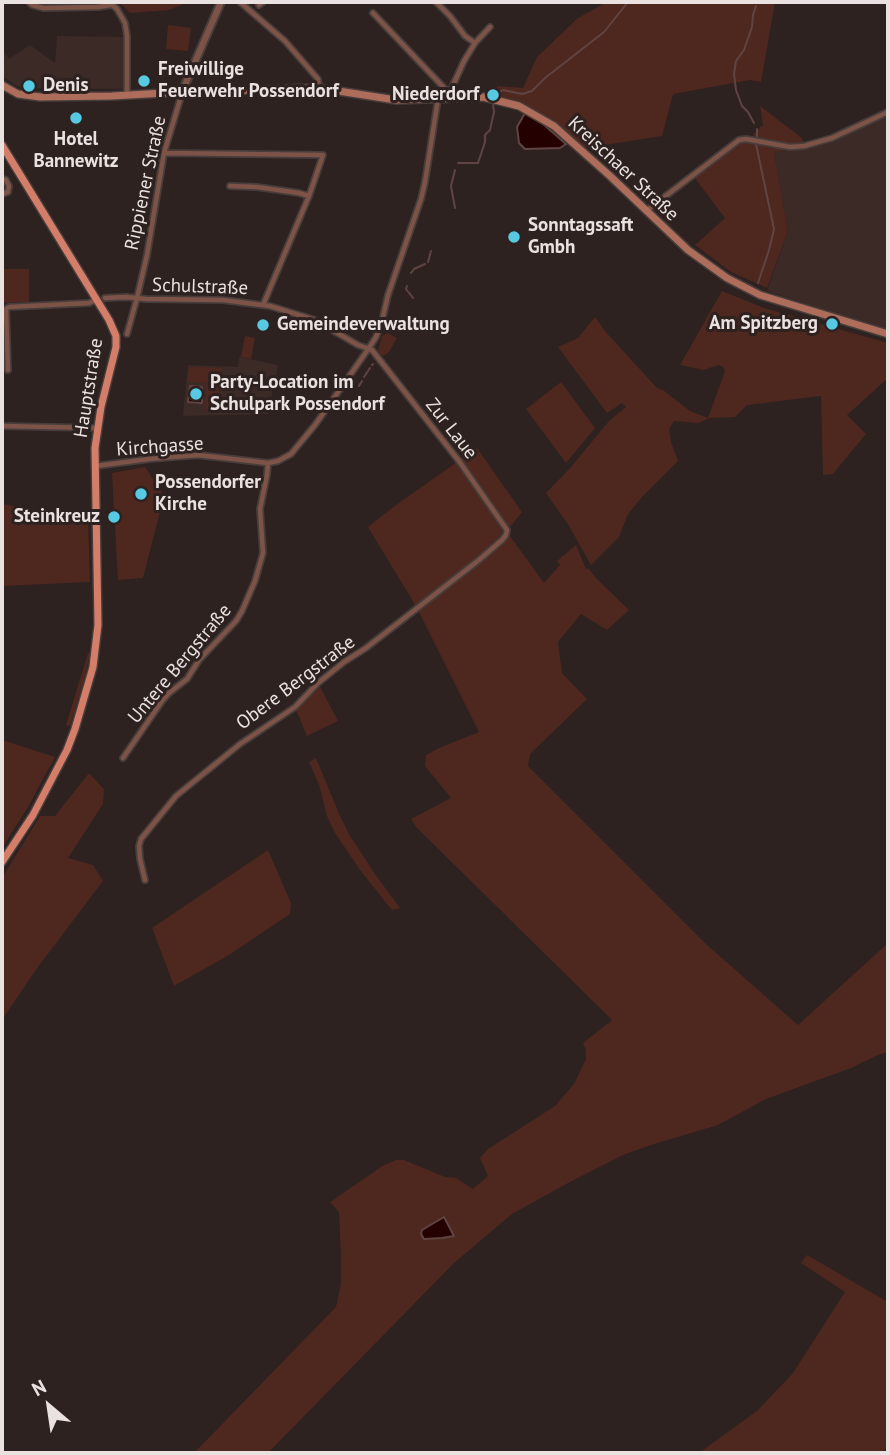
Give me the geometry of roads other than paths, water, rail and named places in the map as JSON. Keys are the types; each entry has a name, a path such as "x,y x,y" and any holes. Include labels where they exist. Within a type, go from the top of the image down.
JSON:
{"main road":[{"name":"Kreischaer Straße","path":"2,85 18,94 40,97 319,88 396,100 438,99 448,95 483,97 519,106 554,126 688,250 710,267 760,295 888,334"},
{"name":"Hauptstraße","path":"2,145 101,299 116,336 116,347 97,428 98,625 93,667 67,750 33,816 2,862"}],"street":[{"path":"29,2 43,8 98,7 110,3 117,9 125,23 127,36 127,95"},
{"name":"Rippiener Straße","path":"127,334 147,255 164,153 182,92 221,2"},
{"path":"240,2 285,41 318,79 319,88"},
{"path":"436,2 474,43"},
{"path":"373,13 448,95 474,43 490,27"},
{"path":"268,463 285,459 299,446 369,348 381,325 388,295 421,200 438,99"},
{"path":"646,211 739,140 790,147 804,146 832,138 888,112"},
{"path":"164,153 323,155 309,196 262,304"},
{"path":"2,179 6,180 9,186 8,192 2,194"},
{"path":"230,186 268,188 309,196"},
{"name":"Schulstraße","path":"8,370 6,309 9,307 89,303 126,297 228,300 262,304 315,320 369,348"},
{"name":"Zur Laue","path":"369,348 459,461 507,530"},
{"path":"2,426 97,428"},
{"name":"Kirchgasse","path":"96,467 198,455 268,463"},
{"name":"Untere Bergstraße","path":"124,758 126,751 169,693 187,679 199,660 242,611 263,553 260,509 268,463"},
{"name":"Obere Bergstraße","path":"145,880 140,859 141,839 176,796 240,744 295,706 344,662 479,560 502,540 507,530"}],"waterway":[{"path":"498,93 503,90 522,94 532,91 604,32 628,2"},
{"path":"754,123 742,106 734,74 736,61 744,50 752,27 756,6"},
{"path":"458,163 478,163 485,135 490,130 493,104"},
{"path":"757,129 757,137"},
{"path":"756,144 774,229 758,283"},
{"path":"455,170 451,186 455,208"},
{"path":"428,262 431,251"},
{"path":"411,273 425,264"},
{"path":"407,286 406,289 413,298"},
{"path":"364,377 370,368"},
{"path":"359,386 362,381"}],"place":[{"name":"Freiwillige Feuerwehr Possendorf","path":"144,81"},
{"name":"Denis","path":"29,86"},
{"name":"Niederdorf","path":"493,95"},
{"name":"Hotel Bannewitz","path":"76,118"},
{"name":"Sonntagssaft Gmbh","path":"514,237"},
{"name":"Am Spitzberg","path":"832,324"},
{"name":"Gemeindeverwaltung","path":"263,325"},
{"name":"Party-Location im Schulpark Possendorf","path":"196,394"},
{"name":"Possendorfer Kirche","path":"141,494"},
{"name":"Steinkreuz","path":"114,517"}]}
